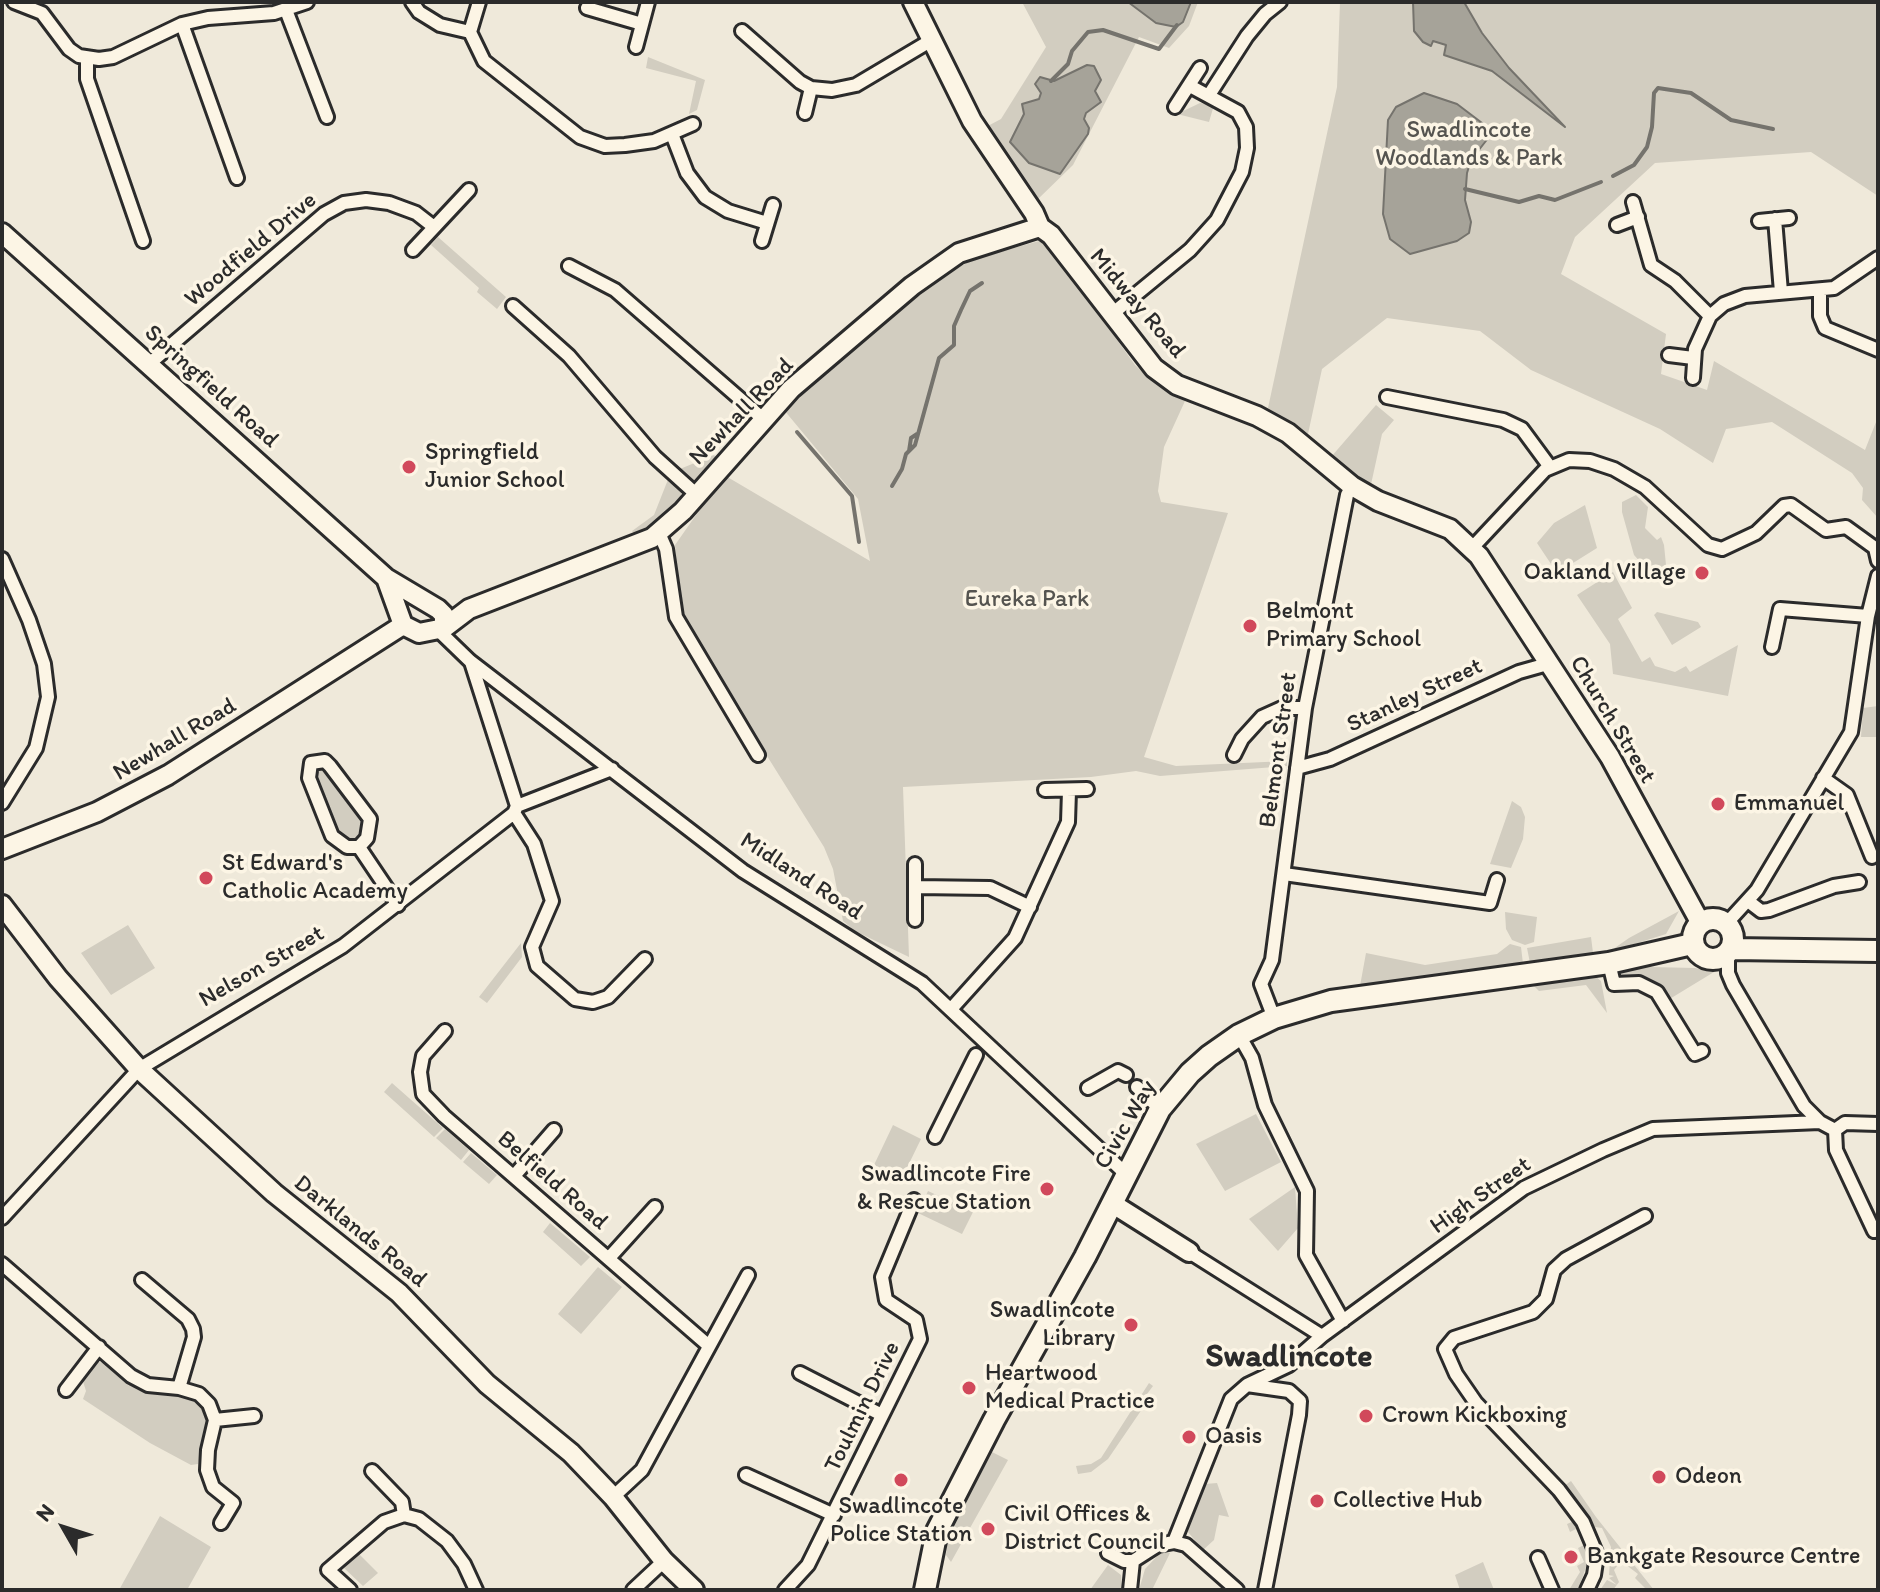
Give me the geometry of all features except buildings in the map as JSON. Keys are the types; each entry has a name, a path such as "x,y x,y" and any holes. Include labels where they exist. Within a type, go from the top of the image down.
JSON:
{"main road":[{"name":"Midway Road","path":"913,2 972,121 1034,213 1040,227 1051,235 1164,377 1184,389 1257,416 1288,433 1352,486 1378,501 1441,524 1472,548"},
{"name":"Newhall Road","path":"442,630 469,609 623,551 659,533 697,495 762,418 930,272 959,253 1040,227"},
{"name":"Springfield Road","path":"2,233 386,578 433,607"},
{"name":"Church Street","path":"1472,548 1551,663 1610,757 1700,922"},
{"name":"Springfield Road","path":"386,578 402,618"},
{"name":"Newhall Road","path":"2,849 97,812 168,775 402,618 409,605 469,609"},
{"path":"402,618 419,633 442,630 444,615 433,607"},
{"name":"Darklands Road","path":"2,905 58,978 139,1069 274,1193 399,1293 469,1367 571,1453 613,1497 664,1561 694,1590"},
{"path":"1717,919 1729,939 1720,958 1708,958 1692,944 1692,934 1700,922 1717,919"},
{"path":"1729,939 1798,949 1878,951"},
{"name":"Civic Way","path":"925,1590 939,1525 1113,1204 1160,1109 1190,1073 1239,1035 1274,1018 1331,1001 1609,963 1692,944"},
{"path":"1113,1204 1189,1252"}],"street":[{"path":"14,2 42,13 69,49 87,59 113,57 182,24 208,18 286,10 307,2"},
{"path":"412,2 419,12 440,25 470,32"},
{"path":"479,2 470,32 484,61 580,137 605,146 625,145 672,134 693,124"},
{"path":"636,47 648,2"},
{"path":"1209,95 1247,36 1265,14 1280,2"},
{"path":"587,8 642,24"},
{"path":"286,10 327,117"},
{"path":"182,24 237,178"},
{"path":"742,31 780,68 811,88 832,90 856,85 930,41"},
{"path":"87,59 87,79 143,241"},
{"path":"1175,107 1200,68"},
{"path":"1112,314 1190,250 1233,196 1247,148 1246,127 1238,112 1190,86"},
{"path":"805,113 811,88"},
{"path":"672,134 687,173 705,197 728,211 767,223"},
{"path":"413,250 469,190"},
{"name":"Woodfield Drive","path":"149,364 324,214 344,203 366,200 389,203 416,213 434,227"},
{"path":"1633,202 1651,265 1675,281 1710,316"},
{"path":"762,241 773,205"},
{"path":"1617,225 1638,217"},
{"path":"1759,221 1789,218"},
{"path":"1775,219 1781,292"},
{"path":"1693,378 1693,358 1710,316 1734,299 1757,293 1820,290 1842,285 1878,258"},
{"path":"569,266 615,290 762,418"},
{"path":"1820,290 1820,316 1825,328 1878,350"},
{"path":"513,306 569,356 655,457 697,495"},
{"path":"1669,355 1693,358"},
{"path":"1387,397 1503,420 1522,429 1550,467"},
{"path":"1472,548 1550,467 1569,460 1590,461 1614,469 1645,487 1708,545 1722,549 1756,533 1784,506 1791,505 1826,530 1846,527 1875,548 1878,561"},
{"name":"Belmont Street","path":"1274,1018 1261,984 1272,960 1305,708 1347,495 1352,486"},
{"path":"659,533 666,549 676,617 758,755"},
{"path":"2,559 33,632 47,679 48,697 36,748 2,803"},
{"path":"1835,1130 1820,1122 1804,1106 1733,985 1728,973 1729,939 1748,901 1851,732 1868,616 1878,576"},
{"path":"1772,647 1780,609 1868,616"},
{"name":"Midland Road","path":"442,630 470,661 743,871 922,983 1126,1174"},
{"path":"470,661 516,809 534,844 552,901 532,947 537,966 575,999 593,1002 608,997 645,959"},
{"name":"Stanley Street","path":"1297,768 1330,759 1519,672 1551,663"},
{"path":"1234,755 1242,739 1262,717 1282,708 1305,708"},
{"path":"325,761 370,819 367,838 359,847 347,847 332,836 309,778 311,763 325,761"},
{"name":"Nelson Street","path":"2,1218 139,1069 343,946 516,809 612,769"},
{"path":"1823,778 1847,795 1872,857"},
{"path":"1045,790 1087,789"},
{"path":"952,1008 1008,947 1030,907 1068,822 1069,791"},
{"path":"359,847 398,905"},
{"path":"915,864 915,920"},
{"path":"1284,874 1490,903 1497,880"},
{"path":"1748,901 1761,911 1769,910 1834,886 1859,882"},
{"path":"916,887 990,888 1030,907"},
{"path":"1609,963 1614,984 1639,983 1657,992 1695,1054 1702,1051"},
{"name":"Belfield Road","path":"445,1031 423,1056 420,1072 423,1094 709,1346"},
{"path":"1239,1035 1252,1058 1262,1099 1307,1191 1306,1255 1315,1277 1343,1321"},
{"path":"935,1137 976,1055"},
{"path":"1088,1088 1118,1071 1126,1075"},
{"path":"1137,1087 1160,1109"},
{"name":"High Street","path":"1242,1389 1289,1365 1322,1336 1524,1188 1653,1129 1820,1122"},
{"path":"1835,1130 1845,1123 1878,1124"},
{"path":"514,1176 554,1130"},
{"path":"1835,1130 1836,1150 1874,1231"},
{"name":"Toulmin Drive","path":"785,1590 808,1565 920,1339 916,1320 886,1300 882,1277 914,1200"},
{"path":"609,1258 655,1207"},
{"path":"1587,1590 1594,1575 1597,1555 1583,1522 1559,1490 1476,1403 1445,1355 1448,1342 1473,1330 1533,1312 1546,1299 1554,1270 1566,1259 1645,1216"},
{"path":"1189,1252 1322,1336"},
{"path":"2,1264 131,1376 148,1385 179,1388 199,1394 209,1404 215,1420 207,1470 213,1487 233,1503 221,1523"},
{"path":"613,1497 642,1470 748,1275"},
{"path":"142,1280 188,1319 193,1329 194,1337 179,1388"},
{"path":"66,1390 99,1347"},
{"path":"800,1373 882,1415"},
{"path":"1174,1542 1221,1419 1242,1389 1281,1388 1300,1401 1265,1590"},
{"path":"215,1420 254,1416"},
{"path":"372,1471 402,1502 404,1515"},
{"path":"746,1475 834,1515"},
{"path":"350,1590 328,1570 384,1522 404,1515 419,1519 447,1541 464,1564 476,1590"},
{"path":"1108,1553 1124,1561 1133,1561 1158,1545 1174,1542 1186,1545 1237,1590"},
{"path":"1538,1558 1552,1590"},
{"path":"633,1590 664,1561"},
{"path":"1130,1590 1133,1561"}],"green space":[{"path":"1022,2 1198,2 1189,26 1169,48 1139,37 1073,165 1037,200 984,128 1001,119 1046,47"},
{"name":"Swadlincote Woodlands & Park","path":"1340,2 1878,2 1878,196 1811,152 1655,163 1575,237 1561,274 1666,334 1661,374 1707,390 1714,361 1865,450 1878,417 1878,518 1862,500 1863,488 1852,473 1772,422 1726,429 1713,463 1660,429 1531,370 1480,331 1387,318 1322,369 1308,434 1268,408 1337,87"},
{"path":"648,57 705,80 697,110 689,114 696,81 646,68"},
{"path":"1200,103 1214,105 1209,122 1177,114"},
{"path":"438,237 506,297 497,309 477,292 479,288 431,245"},
{"name":"Eureka Park","path":"1039,241 1053,250 1135,365 1151,380 1185,401 1164,447 1158,491 1161,502 1228,513 1144,757 1176,766 1287,761 1287,766 1160,776 1136,771 1091,777 903,787 909,957 855,931 843,921 833,869 824,847 680,617 675,545 724,475 870,561 858,499 784,410 796,391 844,359 921,288 974,259"},
{"path":"1376,405 1394,420 1382,434 1370,489 1331,457"},
{"path":"714,455 718,459 692,482 675,471"},
{"path":"669,477 682,492 678,503 636,536 632,531 654,515"},
{"path":"1636,495 1648,507 1645,528 1657,540 1661,537 1664,545 1666,565 1657,571 1645,567 1634,555 1622,512 1622,502"},
{"path":"1585,505 1597,548 1557,573 1537,543 1554,523"},
{"path":"1613,572 1632,608 1618,619 1642,662 1650,657 1655,666 1675,672 1686,666 1690,672 1738,645 1728,696 1613,674 1610,644 1577,595"},
{"path":"1657,612 1698,622 1701,627 1672,645 1654,615"},
{"path":"1878,706 1878,737 1861,737 1863,708"},
{"path":"323,766 363,821 361,835 353,841 337,835 313,775 313,768"},
{"path":"1512,801 1521,807 1525,817 1523,839 1511,868 1490,864"},
{"path":"1679,911 1666,934 1609,952 1629,938"},
{"path":"1505,912 1537,917 1534,942 1525,945 1512,940 1506,929"},
{"path":"128,925 155,968 111,995 81,953"},
{"path":"1591,937 1593,953 1530,963 1527,948"},
{"path":"521,943 522,957 487,1003 479,997"},
{"path":"1510,944 1521,947 1523,964 1360,986 1366,953 1425,965 1497,954"},
{"path":"1695,968 1714,972 1668,1000 1652,982 1620,978 1619,970"},
{"path":"1595,976 1601,981 1607,1013 1586,985 1539,991 1532,984"},
{"path":"392,1083 443,1128 434,1137 384,1092"},
{"path":"1256,1114 1281,1162 1225,1191 1196,1144"},
{"path":"893,1125 921,1139 902,1178 874,1165"},
{"path":"445,1129 469,1150 461,1160 436,1138"},
{"path":"471,1153 497,1175 489,1184 463,1162"},
{"path":"1295,1187 1298,1228 1278,1251 1249,1219"},
{"path":"928,1191 973,1212 962,1234 918,1213"},
{"path":"550,1223 590,1257 581,1266 543,1232"},
{"path":"598,1267 622,1287 581,1334 558,1314"},
{"path":"98,1362 108,1363 137,1388 183,1395 199,1403 208,1424 198,1464 191,1465 150,1443 83,1399 86,1391 82,1378"},
{"path":"1149,1383 1153,1386 1147,1394 1151,1396 1108,1459 1091,1472 1078,1474 1076,1466 1091,1464 1101,1458"},
{"path":"992,1452 1008,1460 951,1562 946,1555 948,1538"},
{"path":"1571,1481 1654,1590 1647,1590 1635,1578 1638,1574 1621,1561 1614,1570 1619,1582 1617,1585 1609,1578 1614,1576 1609,1575 1611,1547 1602,1528 1595,1527 1564,1486"},
{"path":"1217,1483 1229,1517 1219,1515 1214,1540 1203,1550 1188,1532 1188,1524 1205,1484"},
{"path":"160,1516 211,1547 187,1590 119,1590"},
{"path":"1574,1521 1587,1550 1587,1564 1578,1590 1569,1590 1580,1572 1577,1566 1584,1562 1578,1548 1584,1545 1576,1529 1570,1532 1567,1524"},
{"path":"357,1552 378,1573 363,1586 344,1568"},
{"path":"1161,1552 1170,1553 1152,1590 1139,1590 1145,1569"},
{"path":"1483,1562 1494,1590 1460,1590 1455,1575"},
{"path":"1108,1565 1121,1575 1122,1590 1090,1590"},
{"path":"1607,1580 1617,1585 1613,1590 1600,1590"}],"shaded area":[{"path":"1128,2 1191,2 1183,22 1176,27 1156,23"},
{"path":"1413,2 1464,2 1482,33 1509,68 1565,127 1492,71 1444,55 1446,45 1433,41 1431,46 1423,42 1414,31"},
{"path":"1087,65 1094,66 1101,80 1095,91 1101,102 1086,113 1084,119 1089,128 1088,134 1060,174 1029,163 1010,142 1024,114 1022,104 1039,99 1041,93 1035,84 1040,77 1054,81"},
{"path":"1424,93 1457,104 1486,126 1489,137 1471,160 1467,173 1465,200 1471,222 1469,233 1457,241 1410,254 1390,239 1383,214 1388,120 1396,107"}],"waterway":[{"path":"1051,81 1068,64 1072,51 1088,32 1103,30 1159,49 1177,25"},
{"path":"1613,176 1634,165 1647,147 1654,93 1658,88 1691,93 1731,120 1773,129"},
{"path":"1465,189 1519,202 1539,196 1555,200 1601,182"},
{"path":"892,486 906,454 915,445 939,358 954,345 954,326 961,310 970,291 982,283"},
{"path":"797,432 852,496 859,542"},
{"path":"909,451 911,438 917,434"}],"place":[{"name":"Springfield Junior School","path":"409,467"},
{"name":"Oakland Village","path":"1702,573"},
{"name":"Belmont Primary School","path":"1250,626"},
{"name":"Emmanuel","path":"1718,804"},
{"name":"St Edward's Catholic Academy","path":"206,878"},
{"name":"Swadlincote Fire & Rescue Station","path":"1047,1189"},
{"name":"Swadlincote Library","path":"1131,1325"},
{"name":"Heartwood Medical Practice","path":"969,1388"},
{"name":"Crown Kickboxing","path":"1366,1416"},
{"name":"Oasis","path":"1189,1437"},
{"name":"Odeon","path":"1659,1477"},
{"name":"Swadlincote Police Station","path":"901,1480"},
{"name":"Collective Hub","path":"1317,1501"},
{"name":"Civil Offices & District Council","path":"988,1529"},
{"name":"Bankgate Resource Centre","path":"1571,1557"}],"district":[{"name":"Swadlincote","path":"1289,1358"}]}
